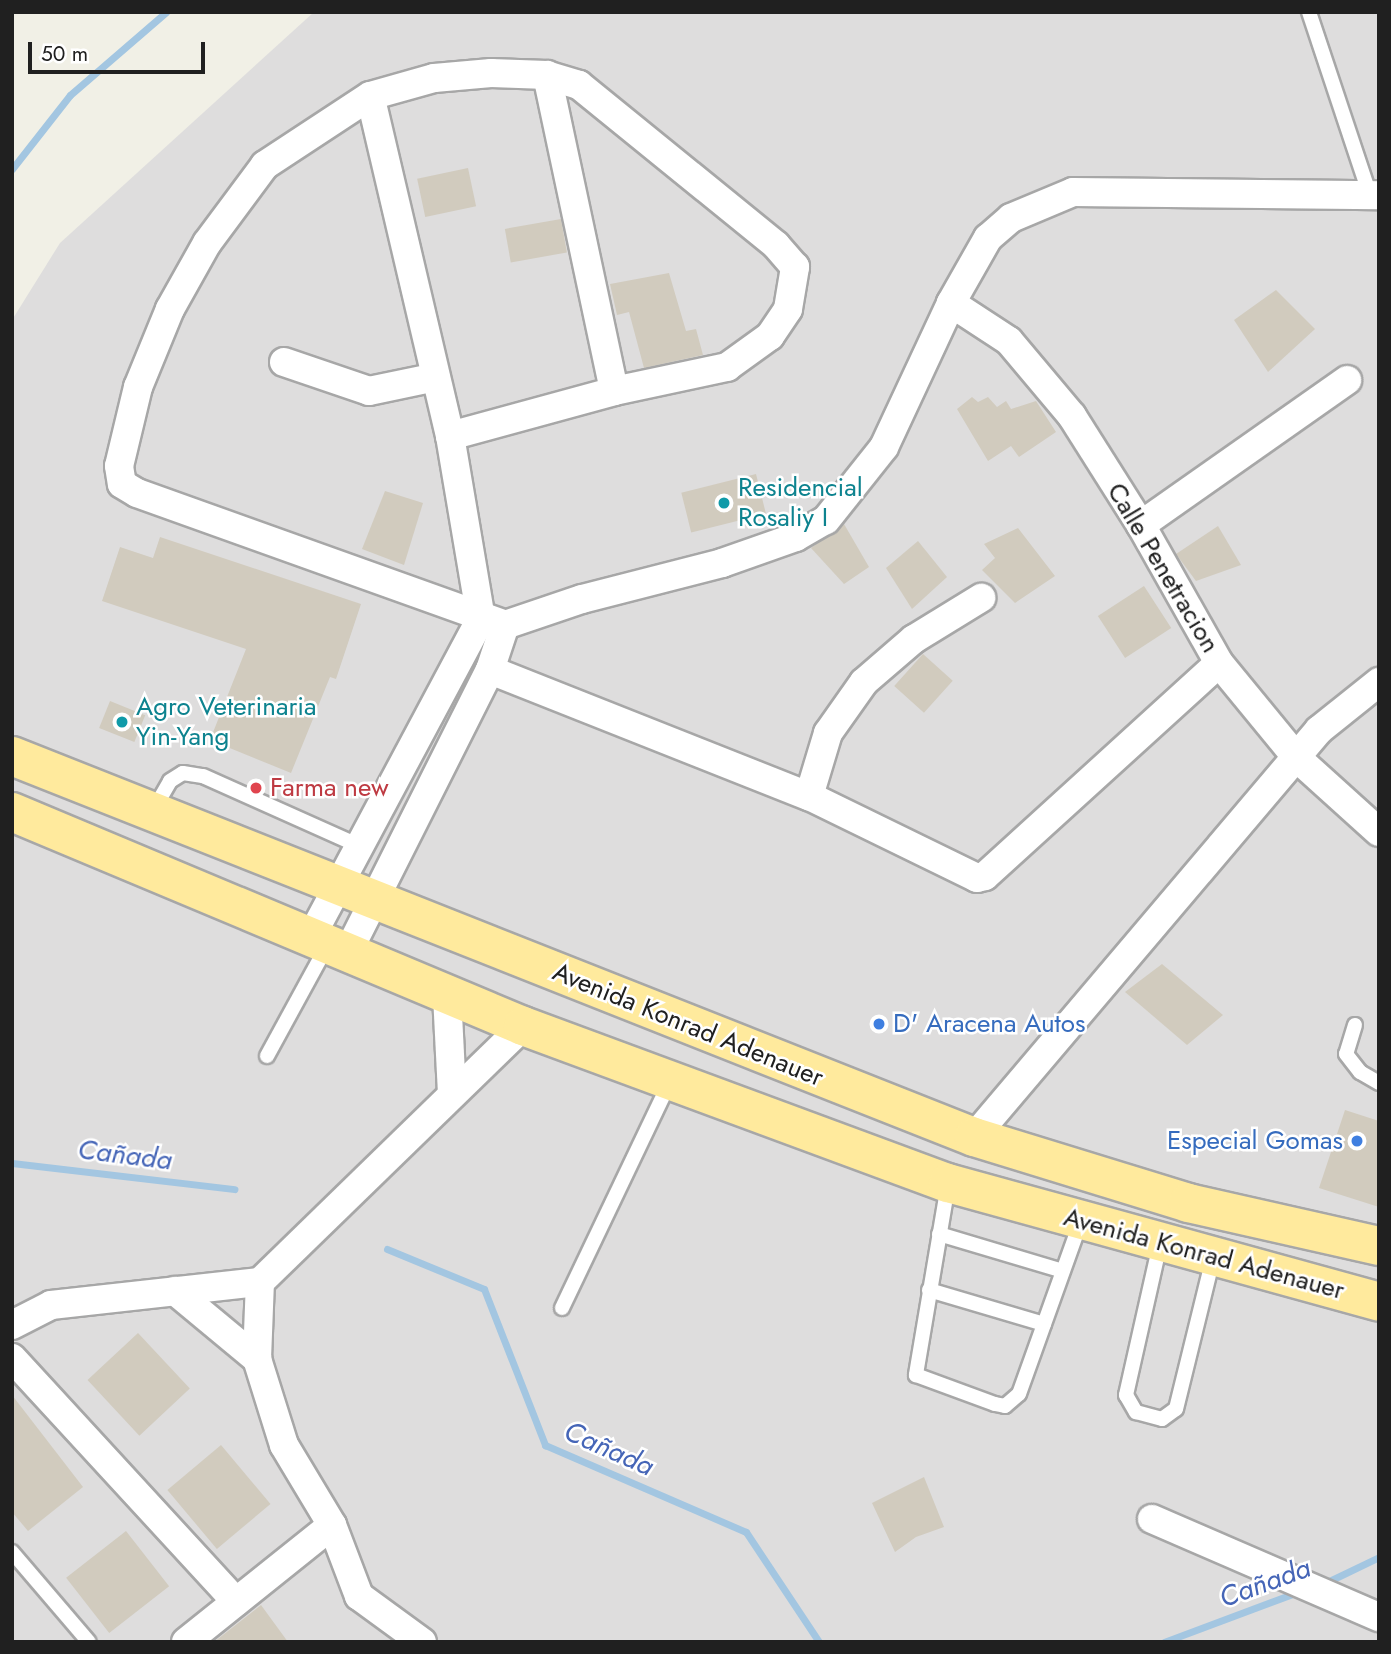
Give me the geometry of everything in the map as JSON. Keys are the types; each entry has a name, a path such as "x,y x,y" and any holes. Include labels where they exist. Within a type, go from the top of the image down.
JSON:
{"main road":[{"name":"Avenida Konrad Adenauer","path":"12,756 974,1137 1188,1203 1379,1246"},
{"name":"Avenida Konrad Adenauer","path":"13,815 330,942 523,1026 948,1183 1160,1244 1379,1302"}],"street":[{"path":"450,436 614,391 727,367 751,353 771,336 788,309 795,267 776,245 609,106 579,85 547,75 491,73 434,78 370,96 265,165 207,243 170,309 138,387 120,466 122,484 493,622 722,563 796,537 826,520 884,447 951,303 988,238 1011,218 1073,192 1375,195"},
{"path":"547,75 614,391"},
{"path":"330,942 374,899 490,670 493,622 370,96"},
{"name":"Calle Penetracion","path":"951,303 1009,341 1072,416 1141,525 1219,663 1297,758 1379,832"},
{"path":"284,362 369,391 436,377"},
{"path":"1141,525 1347,380"},
{"path":"809,796 828,733 864,682 914,639 981,598"},
{"path":"330,942 336,884 493,622"},
{"path":"490,670 809,796 967,876 985,876 1219,663"},
{"path":"974,1137 1319,730 1379,682"},
{"path":"447,995 452,1094"},
{"path":"12,1325 51,1305 260,1282 523,1026"},
{"path":"260,1282 257,1359 284,1446 332,1525 359,1596 422,1642"},
{"path":"175,1291 257,1359"},
{"path":"12,1358 236,1601"},
{"path":"1152,1519 1379,1617"},
{"path":"187,1641 332,1525"}],"lane":[{"path":"1309,12 1375,195"},
{"path":"153,811 170,781 183,773 203,776 357,845"},
{"path":"267,1056 330,942"},
{"path":"1355,1025 1346,1054 1360,1072 1379,1083"},
{"path":"562,1308 671,1081"},
{"path":"948,1183 916,1375 995,1404 1005,1406 1019,1394 1081,1221"},
{"path":"939,1234 1063,1270"},
{"path":"1160,1244 1126,1395 1136,1412 1161,1419 1176,1409 1213,1258"},
{"path":"929,1290 1044,1324"},
{"path":"12,1552 89,1642"}],"shaded area":[{"path":"314,12 1379,12 1379,1642 12,1642 12,320 60,243"}],"building":[{"path":"468,168 476,206 425,217 417,179"},
{"path":"561,219 567,252 511,262 505,229"},
{"path":"669,273 686,331 696,329 703,355 644,368 629,312 617,315 610,284"},
{"path":"1276,290 1315,329 1268,372 1234,320"},
{"path":"972,397 978,402 988,397 997,407 1006,401 1011,409 1036,401 1056,432 1019,457 1011,446 988,461 957,409"},
{"name":"Residencial Rosaliy I","path":"756,474 766,514 691,532 681,493"},
{"path":"385,491 423,503 404,565 362,549"},
{"path":"844,524 869,567 844,584 811,548"},
{"path":"1218,526 1241,565 1196,581 1176,554"},
{"path":"1018,528 1055,576 1015,603 982,570 995,558 984,544"},
{"path":"160,537 361,604 336,679 330,677 291,773 210,740 246,649 102,601 120,547 153,558"},
{"path":"918,541 947,577 912,609 886,568"},
{"path":"1144,586 1171,628 1125,658 1098,616"},
{"path":"923,654 953,681 924,713 894,686"},
{"name":"Agro Veterinaria Yin-Yang","path":"110,701 145,715 134,742 99,728"},
{"path":"1162,964 1223,1015 1187,1045 1125,992"},
{"name":"Especial Gomas","path":"1345,1110 1379,1121 1379,1207 1319,1188"},
{"path":"138,1333 190,1389 139,1436 88,1380"},
{"path":"12,1395 83,1487 28,1531 12,1512"},
{"path":"221,1445 270,1504 217,1549 167,1490"},
{"path":"924,1477 944,1527 916,1537 895,1552 872,1503"},
{"path":"126,1531 169,1586 109,1633 66,1578"},
{"path":"261,1605 288,1642 214,1642"}],"waterway":[{"path":"12,169 70,95 166,12"},
{"name":"Cañada","path":"12,1163 234,1189"},
{"name":"Cañada","path":"387,1249 484,1289 545,1445 746,1532 819,1642"},
{"name":"Cañada","path":"1323,1584 1379,1557"},
{"name":"Cañada","path":"1164,1642 1298,1592"}],"place":[{"name":"Residencial Rosaliy I","path":"724,503"},
{"name":"Agro Veterinaria Yin-Yang","path":"122,722"},
{"name":"Farma new","path":"256,788"},
{"name":"D' Aracena Autos","path":"879,1024"},
{"name":"Especial Gomas","path":"1357,1141"}]}
